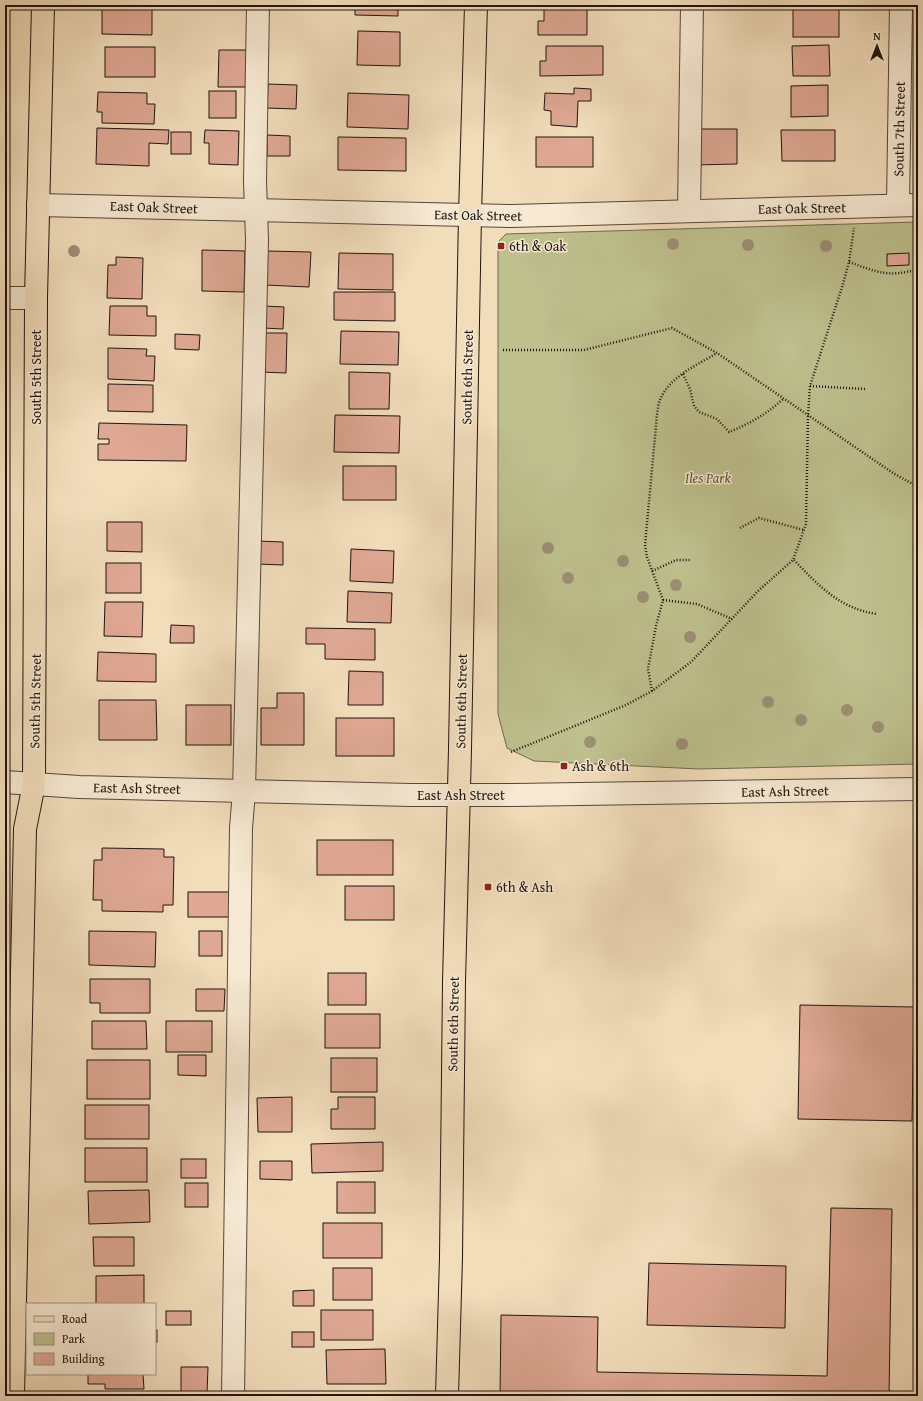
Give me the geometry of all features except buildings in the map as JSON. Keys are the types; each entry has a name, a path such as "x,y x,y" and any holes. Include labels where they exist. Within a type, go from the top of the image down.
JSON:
{"main road":[{"name":"South 5th Street","path":"13,1396 25,829 34,784 36,298 43,5"},
{"name":"South 6th Street","path":"447,1396 470,215 476,5"}],"street":[{"path":"233,1396 241,828 244,791 257,210 255,181 258,5"},
{"path":"689,211 692,5"},
{"name":"South 7th Street","path":"901,5 908,205"},
{"name":"East Oak Street","path":"38,204 518,216 908,205"},
{"path":"5,298 36,298"},
{"name":"East Ash Street","path":"5,782 87,787 458,795 918,789"}],"path":[{"path":"511,752 626,705 652,691 691,662 759,590 794,560 806,524 810,386 848,262 854,225"},
{"path":"848,262 884,274 897,274 918,269"},
{"path":"503,350 584,350 672,328 717,353 893,473 918,487"},
{"path":"652,691 648,669 656,626 663,600 652,571 645,545 656,415 660,400 668,387 683,374 717,353"},
{"path":"683,374 690,389 694,406 699,412 717,419 729,432 746,425 764,414 783,399"},
{"path":"810,386 865,389"},
{"path":"740,528 759,518 804,530"},
{"path":"652,571 676,560 690,560"},
{"path":"794,560 822,589 842,603 860,612 876,614"},
{"path":"663,600 697,604 732,618"}],"green space":[{"name":"Iles Park","path":"918,222 918,764 699,769 534,761 507,748 498,714 498,242 506,234"}],"place":[{"name":"6th & Oak","path":"501,246"},
{"name":"Ash & 6th","path":"564,766"},
{"name":"6th & Ash","path":"488,887"}]}
